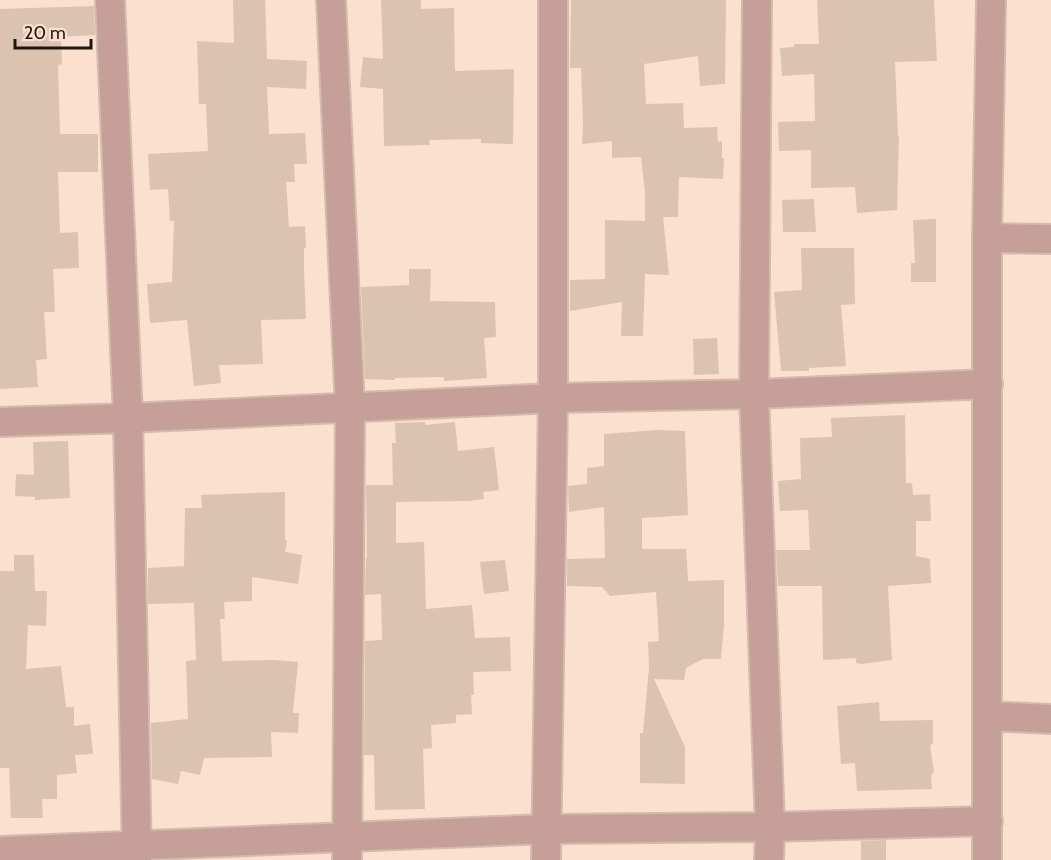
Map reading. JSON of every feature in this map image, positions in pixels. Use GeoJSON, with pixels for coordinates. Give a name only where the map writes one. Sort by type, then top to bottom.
{"type":"FeatureCollection","features":[{"type":"Feature","properties":{"kind":"street"},"geometry":{"type":"LineString","coordinates":[[110,0],[128,418],[137,853]]}},
{"type":"Feature","properties":{"kind":"street"},"geometry":{"type":"LineString","coordinates":[[331,0],[350,408],[347,849]]}},
{"type":"Feature","properties":{"kind":"street"},"geometry":{"type":"LineString","coordinates":[[546,860],[553,398],[553,0]]}},
{"type":"Feature","properties":{"kind":"street"},"geometry":{"type":"LineString","coordinates":[[757,0],[754,394],[770,827],[769,860]]}},
{"type":"Feature","properties":{"kind":"street"},"geometry":{"type":"LineString","coordinates":[[987,860],[987,238],[991,0]]}},
{"type":"Feature","properties":{"kind":"street"},"geometry":{"type":"LineString","coordinates":[[987,238],[1051,239]]}},
{"type":"Feature","properties":{"kind":"street"},"geometry":{"type":"LineString","coordinates":[[0,422],[553,398],[754,394],[988,384]]}},
{"type":"Feature","properties":{"kind":"street"},"geometry":{"type":"LineString","coordinates":[[988,716],[1051,719]]}},
{"type":"Feature","properties":{"kind":"street"},"geometry":{"type":"LineString","coordinates":[[0,851],[137,853],[347,849],[546,829],[770,827],[988,820]]}},
{"type":"Feature","properties":{"kind":"building"},"geometry":{"type":"Polygon","coordinates":[[[233,0],[265,0],[267,59],[307,61],[306,89],[267,87],[269,134],[305,133],[307,164],[294,164],[295,182],[286,182],[289,227],[305,226],[306,319],[261,320],[263,364],[219,365],[221,383],[194,386],[187,320],[150,323],[147,284],[172,282],[174,221],[170,221],[168,189],[150,190],[148,154],[208,151],[206,104],[199,104],[197,41],[234,43],[233,0]]]}},
{"type":"Feature","properties":{"kind":"building"},"geometry":{"type":"Polygon","coordinates":[[[381,0],[421,0],[421,9],[454,8],[455,71],[514,69],[513,144],[481,143],[481,139],[429,140],[430,145],[384,146],[383,89],[360,87],[363,57],[383,59],[381,0]]]}},
{"type":"Feature","properties":{"kind":"building"},"geometry":{"type":"Polygon","coordinates":[[[571,0],[726,0],[725,84],[700,86],[698,56],[644,64],[646,104],[683,103],[684,128],[717,127],[718,142],[722,141],[722,158],[724,158],[723,179],[679,177],[678,217],[663,217],[669,275],[645,274],[643,336],[621,336],[622,302],[570,311],[570,280],[605,279],[605,220],[645,221],[645,192],[641,157],[612,158],[612,141],[582,144],[581,68],[570,68],[571,0]]]}},
{"type":"Feature","properties":{"kind":"building"},"geometry":{"type":"Polygon","coordinates":[[[817,0],[934,0],[937,61],[895,62],[899,136],[897,210],[857,213],[855,187],[811,188],[811,150],[779,151],[778,122],[815,121],[814,74],[782,76],[780,48],[794,47],[794,44],[819,44],[817,0]]]}},
{"type":"Feature","properties":{"kind":"building"},"geometry":{"type":"Polygon","coordinates":[[[94,6],[95,35],[61,37],[62,64],[58,65],[60,134],[98,134],[98,172],[58,172],[60,233],[78,232],[79,268],[53,269],[55,312],[44,312],[47,359],[36,360],[38,387],[0,389],[0,9],[94,6]]]}},
{"type":"Feature","properties":{"kind":"building"},"geometry":{"type":"Polygon","coordinates":[[[814,199],[816,232],[783,232],[782,200],[814,199]]]}},
{"type":"Feature","properties":{"kind":"building"},"geometry":{"type":"Polygon","coordinates":[[[936,219],[936,282],[911,282],[911,263],[915,263],[913,220],[936,219]]]}},
{"type":"Feature","properties":{"kind":"building"},"geometry":{"type":"Polygon","coordinates":[[[801,248],[854,248],[855,304],[841,305],[846,366],[809,368],[809,371],[781,371],[774,292],[802,290],[801,248]]]}},
{"type":"Feature","properties":{"kind":"building"},"geometry":{"type":"Polygon","coordinates":[[[409,269],[431,269],[430,301],[495,302],[496,337],[484,338],[487,378],[444,381],[444,377],[365,379],[361,287],[409,285],[409,269]]]}},
{"type":"Feature","properties":{"kind":"building"},"geometry":{"type":"Polygon","coordinates":[[[717,338],[719,374],[694,375],[693,339],[717,338]]]}},
{"type":"Feature","properties":{"kind":"building"},"geometry":{"type":"Polygon","coordinates":[[[905,415],[906,483],[912,483],[913,495],[930,494],[931,521],[916,521],[916,556],[930,559],[931,583],[888,586],[892,660],[861,664],[856,663],[856,658],[823,660],[822,586],[778,586],[776,550],[810,550],[808,510],[780,511],[778,481],[801,479],[800,438],[832,437],[831,418],[905,415]]]}},
{"type":"Feature","properties":{"kind":"building"},"geometry":{"type":"Polygon","coordinates":[[[425,422],[425,425],[455,422],[458,451],[494,447],[499,490],[483,492],[484,499],[468,501],[396,502],[396,543],[424,542],[426,609],[472,605],[475,638],[510,637],[511,671],[473,672],[472,714],[456,715],[456,723],[431,725],[432,748],[423,749],[425,809],[375,810],[374,755],[364,755],[365,641],[382,640],[381,594],[365,595],[366,485],[393,485],[392,443],[396,443],[395,423],[425,422]]]}},
{"type":"Feature","properties":{"kind":"building"},"geometry":{"type":"Polygon","coordinates":[[[658,430],[685,431],[688,515],[642,518],[642,549],[686,549],[688,581],[724,580],[721,659],[703,659],[686,668],[684,680],[654,679],[685,747],[685,784],[640,783],[640,733],[643,733],[649,668],[648,642],[659,641],[656,592],[610,596],[602,587],[567,586],[567,559],[605,558],[604,507],[569,512],[568,486],[587,484],[587,468],[604,466],[604,434],[658,430]]]}},
{"type":"Feature","properties":{"kind":"building"},"geometry":{"type":"Polygon","coordinates":[[[68,441],[70,498],[35,500],[35,497],[15,496],[16,474],[34,475],[33,442],[68,441]]]}},
{"type":"Feature","properties":{"kind":"building"},"geometry":{"type":"Polygon","coordinates":[[[285,492],[285,540],[287,541],[285,552],[302,555],[298,584],[252,577],[252,601],[224,602],[225,619],[220,619],[222,661],[298,662],[293,713],[299,713],[298,733],[271,732],[272,757],[204,758],[200,775],[181,771],[178,784],[152,779],[151,723],[188,719],[186,661],[196,660],[194,603],[148,604],[148,568],[184,566],[185,508],[202,508],[201,495],[285,492]]]}},
{"type":"Feature","properties":{"kind":"building"},"geometry":{"type":"Polygon","coordinates":[[[14,555],[34,555],[35,591],[47,591],[46,626],[28,625],[26,669],[61,666],[66,707],[74,707],[74,726],[90,724],[93,754],[75,755],[77,773],[57,775],[57,799],[42,799],[43,818],[11,818],[9,768],[0,768],[0,571],[14,571],[14,555]]]}},
{"type":"Feature","properties":{"kind":"building"},"geometry":{"type":"Polygon","coordinates":[[[505,560],[509,591],[484,594],[480,562],[505,560]]]}},
{"type":"Feature","properties":{"kind":"building"},"geometry":{"type":"Polygon","coordinates":[[[879,702],[880,721],[933,720],[933,744],[930,745],[934,772],[931,775],[932,789],[857,791],[855,763],[841,764],[837,706],[879,702]]]}},
{"type":"Feature","properties":{"kind":"building"},"geometry":{"type":"Polygon","coordinates":[[[886,840],[886,860],[861,860],[861,841],[886,840]]]}}]}
